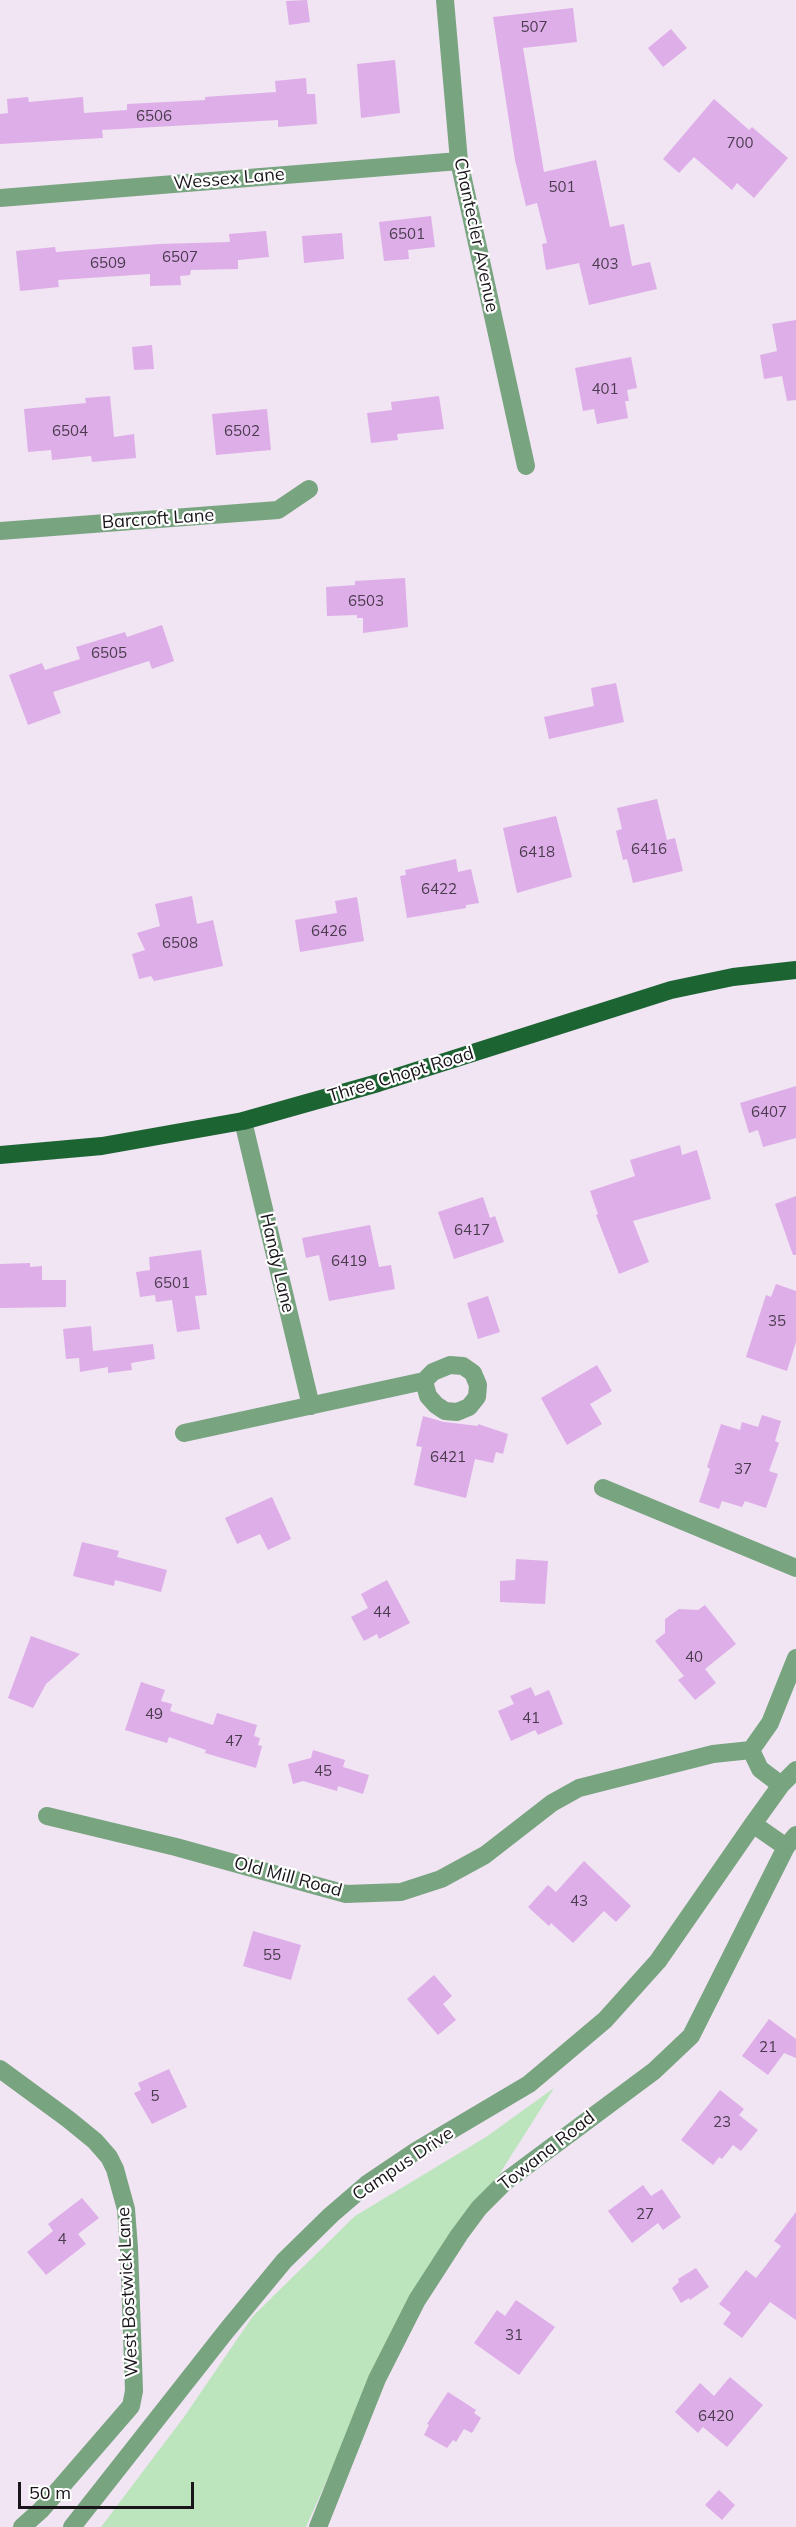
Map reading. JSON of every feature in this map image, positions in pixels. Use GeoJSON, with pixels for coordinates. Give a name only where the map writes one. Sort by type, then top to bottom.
{"type":"FeatureCollection","features":[{"type":"Feature","properties":{"kind":"main road","name":"Three Chopt Road"},"geometry":{"type":"LineString","coordinates":[[0,1155],[102,1146],[243,1121],[378,1083],[671,990],[733,977],[796,970]]}},
{"type":"Feature","properties":{"kind":"street","name":"Chantecler Avenue"},"geometry":{"type":"LineString","coordinates":[[445,0],[459,161],[526,466]]}},
{"type":"Feature","properties":{"kind":"street","name":"Wessex Lane"},"geometry":{"type":"LineString","coordinates":[[0,198],[459,161]]}},
{"type":"Feature","properties":{"kind":"street","name":"Barcroft Lane"},"geometry":{"type":"LineString","coordinates":[[0,531],[278,510],[309,489]]}},
{"type":"Feature","properties":{"kind":"street","name":"Handy Lane"},"geometry":{"type":"LineString","coordinates":[[243,1121],[311,1406]]}},
{"type":"Feature","properties":{"kind":"street"},"geometry":{"type":"LineString","coordinates":[[184,1433],[424,1382]]}},
{"type":"Feature","properties":{"kind":"street"},"geometry":{"type":"LineString","coordinates":[[603,1488],[796,1568]]}},
{"type":"Feature","properties":{"kind":"street"},"geometry":{"type":"LineString","coordinates":[[781,1785],[760,1769],[751,1750],[770,1723],[796,1658]]}},
{"type":"Feature","properties":{"kind":"street","name":"Old Mill Road"},"geometry":{"type":"LineString","coordinates":[[47,1816],[176,1847],[346,1894],[401,1892],[441,1879],[485,1855],[552,1803],[579,1788],[712,1754],[751,1750]]}},
{"type":"Feature","properties":{"kind":"street"},"geometry":{"type":"LineString","coordinates":[[791,1841],[753,1824],[781,1785],[796,1770]]}},
{"type":"Feature","properties":{"kind":"street","name":"Campus Drive"},"geometry":{"type":"LineString","coordinates":[[72,2527],[284,2261],[331,2214],[367,2184],[417,2151],[529,2084],[605,2020],[658,1961],[753,1824]]}},
{"type":"Feature","properties":{"kind":"street","name":"Towana Road"},"geometry":{"type":"LineString","coordinates":[[318,2527],[377,2379],[417,2300],[459,2235],[479,2208],[506,2181],[654,2072],[691,2036],[791,1841]]}},
{"type":"Feature","properties":{"kind":"street","name":"West Bostwick Lane"},"geometry":{"type":"LineString","coordinates":[[0,2068],[95,2142],[115,2169],[126,2209],[134,2391],[131,2406],[137,2444]]}},
{"type":"Feature","properties":{"kind":"street"},"geometry":{"type":"LineString","coordinates":[[22,2527],[41,2510],[131,2406]]}},
{"type":"Feature","properties":{"kind":"green space"},"geometry":{"type":"Polygon","coordinates":[[[554,2088],[376,2369],[306,2527],[101,2527],[184,2417],[253,2316],[355,2216],[486,2137],[554,2088]]]}},
{"type":"Feature","properties":{"kind":"building"},"geometry":{"type":"Polygon","coordinates":[[[307,0],[310,22],[289,25],[286,1],[307,0]]]}},
{"type":"Feature","properties":{"kind":"building"},"geometry":{"type":"Polygon","coordinates":[[[573,8],[577,42],[523,48],[544,172],[596,160],[610,227],[624,224],[632,266],[650,262],[657,289],[589,305],[579,263],[546,270],[542,244],[547,243],[537,203],[526,206],[515,160],[493,17],[573,8]]]}},
{"type":"Feature","properties":{"kind":"building"},"geometry":{"type":"Polygon","coordinates":[[[671,29],[687,48],[663,67],[648,48],[671,29]]]}},
{"type":"Feature","properties":{"kind":"building"},"geometry":{"type":"Polygon","coordinates":[[[395,60],[400,113],[361,118],[357,64],[395,60]]]}},
{"type":"Feature","properties":{"kind":"building"},"geometry":{"type":"Polygon","coordinates":[[[306,78],[307,94],[315,94],[317,124],[278,127],[278,120],[102,130],[103,138],[0,144],[0,114],[8,113],[7,99],[28,97],[29,102],[83,97],[84,113],[127,110],[127,104],[205,100],[205,97],[276,92],[275,81],[306,78]]]}},
{"type":"Feature","properties":{"kind":"building"},"geometry":{"type":"Polygon","coordinates":[[[714,99],[749,130],[752,127],[788,158],[754,198],[737,183],[732,190],[694,157],[679,173],[663,159],[714,99]]]}},
{"type":"Feature","properties":{"kind":"building"},"geometry":{"type":"Polygon","coordinates":[[[431,216],[435,247],[408,250],[409,259],[384,261],[379,222],[431,216]]]}},
{"type":"Feature","properties":{"kind":"building"},"geometry":{"type":"Polygon","coordinates":[[[266,231],[269,257],[238,260],[238,269],[191,270],[190,275],[180,276],[181,285],[150,286],[150,274],[58,280],[59,287],[20,291],[16,251],[55,247],[56,252],[159,244],[230,242],[229,234],[266,231]]]}},
{"type":"Feature","properties":{"kind":"building"},"geometry":{"type":"Polygon","coordinates":[[[342,233],[344,259],[304,263],[302,236],[342,233]]]}},
{"type":"Feature","properties":{"kind":"building"},"geometry":{"type":"Polygon","coordinates":[[[796,320],[796,400],[787,401],[782,376],[764,379],[760,355],[777,351],[772,324],[796,320]]]}},
{"type":"Feature","properties":{"kind":"building"},"geometry":{"type":"Polygon","coordinates":[[[152,345],[154,369],[134,370],[132,347],[152,345]]]}},
{"type":"Feature","properties":{"kind":"building"},"geometry":{"type":"Polygon","coordinates":[[[631,357],[637,388],[627,390],[629,401],[625,401],[628,418],[597,424],[594,409],[583,411],[575,368],[631,357]]]}},
{"type":"Feature","properties":{"kind":"building"},"geometry":{"type":"Polygon","coordinates":[[[110,396],[114,437],[134,434],[136,458],[92,462],[91,456],[52,460],[51,450],[28,452],[24,409],[86,403],[85,398],[110,396]]]}},
{"type":"Feature","properties":{"kind":"building"},"geometry":{"type":"Polygon","coordinates":[[[439,396],[444,429],[397,434],[398,440],[371,443],[367,413],[392,410],[391,402],[439,396]]]}},
{"type":"Feature","properties":{"kind":"building"},"geometry":{"type":"Polygon","coordinates":[[[267,409],[271,450],[216,455],[212,414],[267,409]]]}},
{"type":"Feature","properties":{"kind":"building"},"geometry":{"type":"Polygon","coordinates":[[[405,578],[408,627],[363,633],[363,618],[357,618],[357,615],[327,616],[326,587],[355,585],[355,581],[405,578]]]}},
{"type":"Feature","properties":{"kind":"building"},"geometry":{"type":"Polygon","coordinates":[[[162,625],[174,661],[152,669],[149,661],[53,692],[61,713],[28,725],[9,675],[42,663],[45,670],[80,659],[76,647],[125,632],[127,637],[162,625]]]}},
{"type":"Feature","properties":{"kind":"building"},"geometry":{"type":"Polygon","coordinates":[[[616,683],[624,722],[549,739],[544,717],[594,706],[591,688],[616,683]]]}},
{"type":"Feature","properties":{"kind":"building"},"geometry":{"type":"Polygon","coordinates":[[[657,799],[667,840],[675,838],[683,871],[633,883],[627,859],[623,860],[616,831],[622,829],[617,808],[657,799]]]}},
{"type":"Feature","properties":{"kind":"building"},"geometry":{"type":"Polygon","coordinates":[[[556,816],[572,877],[517,893],[503,828],[556,816]]]}},
{"type":"Feature","properties":{"kind":"building"},"geometry":{"type":"Polygon","coordinates":[[[456,859],[458,872],[471,869],[479,903],[466,905],[466,908],[407,918],[400,876],[406,875],[405,870],[456,859]]]}},
{"type":"Feature","properties":{"kind":"building"},"geometry":{"type":"Polygon","coordinates":[[[192,896],[197,924],[213,920],[223,966],[154,981],[151,976],[139,979],[132,954],[145,950],[137,933],[160,926],[155,904],[192,896]]]}},
{"type":"Feature","properties":{"kind":"building"},"geometry":{"type":"Polygon","coordinates":[[[357,897],[364,941],[300,952],[295,920],[337,913],[335,901],[357,897]]]}},
{"type":"Feature","properties":{"kind":"building"},"geometry":{"type":"Polygon","coordinates":[[[796,1086],[796,1138],[763,1147],[758,1130],[749,1133],[740,1103],[796,1086]]]}},
{"type":"Feature","properties":{"kind":"building"},"geometry":{"type":"Polygon","coordinates":[[[680,1145],[682,1155],[697,1150],[711,1199],[633,1221],[649,1262],[619,1274],[596,1215],[598,1214],[590,1191],[635,1176],[630,1160],[680,1145]]]}},
{"type":"Feature","properties":{"kind":"building"},"geometry":{"type":"Polygon","coordinates":[[[796,1196],[796,1255],[793,1255],[775,1204],[796,1196]]]}},
{"type":"Feature","properties":{"kind":"building"},"geometry":{"type":"Polygon","coordinates":[[[483,1197],[490,1218],[495,1216],[504,1242],[454,1259],[438,1212],[483,1197]]]}},
{"type":"Feature","properties":{"kind":"building"},"geometry":{"type":"Polygon","coordinates":[[[370,1225],[379,1267],[391,1265],[395,1289],[329,1301],[319,1255],[306,1258],[302,1238],[370,1225]]]}},
{"type":"Feature","properties":{"kind":"building"},"geometry":{"type":"Polygon","coordinates":[[[201,1250],[207,1295],[195,1296],[200,1329],[177,1332],[172,1300],[156,1302],[155,1295],[140,1297],[136,1272],[150,1270],[149,1257],[201,1250]]]}},
{"type":"Feature","properties":{"kind":"building"},"geometry":{"type":"Polygon","coordinates":[[[30,1263],[30,1267],[42,1266],[42,1280],[66,1280],[66,1307],[0,1308],[0,1264],[30,1263]]]}},
{"type":"Feature","properties":{"kind":"building"},"geometry":{"type":"Polygon","coordinates":[[[776,1284],[796,1291],[796,1342],[787,1371],[746,1357],[766,1295],[771,1297],[776,1284]]]}},
{"type":"Feature","properties":{"kind":"building"},"geometry":{"type":"Polygon","coordinates":[[[488,1296],[500,1332],[478,1339],[467,1303],[488,1296]]]}},
{"type":"Feature","properties":{"kind":"building"},"geometry":{"type":"Polygon","coordinates":[[[91,1326],[93,1351],[153,1344],[155,1359],[131,1363],[132,1370],[108,1373],[108,1367],[80,1372],[79,1358],[66,1359],[63,1329],[91,1326]]]}},
{"type":"Feature","properties":{"kind":"building"},"geometry":{"type":"Polygon","coordinates":[[[597,1365],[612,1391],[590,1404],[602,1424],[567,1445],[541,1398],[597,1365]]]}},
{"type":"Feature","properties":{"kind":"building"},"geometry":{"type":"Polygon","coordinates":[[[762,1415],[781,1421],[775,1441],[779,1443],[769,1471],[778,1474],[766,1508],[745,1501],[742,1507],[722,1501],[719,1509],[699,1502],[710,1469],[707,1467],[721,1424],[740,1430],[742,1422],[758,1427],[762,1415]]]}},
{"type":"Feature","properties":{"kind":"building"},"geometry":{"type":"Polygon","coordinates":[[[423,1416],[444,1422],[478,1426],[478,1424],[508,1434],[503,1454],[496,1452],[493,1463],[475,1459],[466,1498],[414,1485],[422,1447],[416,1446],[423,1416]]]}},
{"type":"Feature","properties":{"kind":"building"},"geometry":{"type":"Polygon","coordinates":[[[272,1497],[291,1539],[268,1550],[260,1534],[237,1544],[225,1518],[272,1497]]]}},
{"type":"Feature","properties":{"kind":"building"},"geometry":{"type":"Polygon","coordinates":[[[82,1542],[119,1551],[117,1557],[167,1570],[161,1592],[115,1580],[114,1586],[73,1576],[82,1542]]]}},
{"type":"Feature","properties":{"kind":"building"},"geometry":{"type":"Polygon","coordinates":[[[516,1559],[548,1561],[545,1604],[500,1602],[500,1581],[515,1580],[516,1559]]]}},
{"type":"Feature","properties":{"kind":"building"},"geometry":{"type":"Polygon","coordinates":[[[387,1580],[410,1623],[379,1639],[377,1634],[364,1641],[351,1617],[368,1608],[361,1594],[387,1580]]]}},
{"type":"Feature","properties":{"kind":"building"},"geometry":{"type":"Polygon","coordinates":[[[705,1605],[736,1644],[705,1669],[716,1683],[695,1700],[678,1680],[684,1676],[655,1641],[665,1633],[665,1619],[679,1609],[698,1610],[705,1605]]]}},
{"type":"Feature","properties":{"kind":"building"},"geometry":{"type":"Polygon","coordinates":[[[31,1636],[80,1654],[46,1684],[33,1708],[8,1698],[31,1636]]]}},
{"type":"Feature","properties":{"kind":"building"},"geometry":{"type":"Polygon","coordinates":[[[141,1682],[165,1690],[161,1701],[172,1704],[170,1711],[213,1725],[217,1713],[257,1725],[254,1736],[260,1738],[258,1745],[262,1746],[256,1768],[205,1753],[206,1750],[169,1737],[167,1743],[125,1730],[141,1682]]]}},
{"type":"Feature","properties":{"kind":"building"},"geometry":{"type":"Polygon","coordinates":[[[531,1687],[535,1696],[549,1690],[563,1724],[538,1735],[535,1730],[511,1741],[498,1711],[514,1704],[510,1696],[531,1687]]]}},
{"type":"Feature","properties":{"kind":"building"},"geometry":{"type":"Polygon","coordinates":[[[313,1750],[345,1760],[343,1767],[369,1775],[363,1794],[338,1786],[337,1791],[303,1781],[293,1784],[288,1764],[311,1758],[313,1750]]]}},
{"type":"Feature","properties":{"kind":"building"},"geometry":{"type":"Polygon","coordinates":[[[584,1861],[631,1906],[616,1922],[604,1911],[573,1943],[551,1923],[549,1926],[528,1907],[548,1885],[556,1892],[584,1861]]]}},
{"type":"Feature","properties":{"kind":"building"},"geometry":{"type":"Polygon","coordinates":[[[253,1931],[301,1945],[291,1980],[243,1966],[253,1931]]]}},
{"type":"Feature","properties":{"kind":"building"},"geometry":{"type":"Polygon","coordinates":[[[434,1975],[452,1996],[443,2004],[456,2020],[438,2035],[407,1999],[434,1975]]]}},
{"type":"Feature","properties":{"kind":"building"},"geometry":{"type":"Polygon","coordinates":[[[769,2019],[796,2039],[796,2058],[784,2053],[768,2075],[742,2056],[769,2019]]]}},
{"type":"Feature","properties":{"kind":"building"},"geometry":{"type":"Polygon","coordinates":[[[169,2069],[187,2107],[152,2124],[134,2093],[141,2090],[138,2083],[169,2069]]]}},
{"type":"Feature","properties":{"kind":"building"},"geometry":{"type":"Polygon","coordinates":[[[720,2090],[744,2109],[739,2115],[758,2130],[741,2151],[733,2145],[722,2159],[719,2157],[713,2165],[681,2140],[720,2090]]]}},
{"type":"Feature","properties":{"kind":"building"},"geometry":{"type":"Polygon","coordinates":[[[643,2185],[651,2196],[662,2189],[681,2217],[663,2230],[658,2223],[632,2243],[608,2211],[643,2185]]]}},
{"type":"Feature","properties":{"kind":"building"},"geometry":{"type":"Polygon","coordinates":[[[82,2198],[99,2218],[78,2234],[86,2244],[46,2275],[27,2252],[53,2231],[48,2224],[82,2198]]]}},
{"type":"Feature","properties":{"kind":"building"},"geometry":{"type":"Polygon","coordinates":[[[796,2212],[796,2320],[770,2302],[742,2338],[723,2324],[731,2313],[719,2304],[746,2270],[756,2278],[781,2246],[774,2241],[796,2212]]]}},
{"type":"Feature","properties":{"kind":"building"},"geometry":{"type":"Polygon","coordinates":[[[696,2268],[709,2287],[690,2300],[689,2298],[681,2303],[672,2288],[679,2282],[678,2279],[696,2268]]]}},
{"type":"Feature","properties":{"kind":"building"},"geometry":{"type":"Polygon","coordinates":[[[516,2300],[555,2327],[519,2375],[474,2343],[497,2310],[505,2316],[516,2300]]]}},
{"type":"Feature","properties":{"kind":"building"},"geometry":{"type":"Polygon","coordinates":[[[730,2377],[763,2405],[727,2447],[703,2427],[698,2433],[675,2412],[700,2383],[714,2396],[730,2377]]]}},
{"type":"Feature","properties":{"kind":"building"},"geometry":{"type":"Polygon","coordinates":[[[448,2392],[476,2410],[474,2413],[481,2418],[472,2433],[464,2429],[456,2442],[453,2440],[447,2448],[424,2435],[429,2425],[427,2424],[448,2392]]]}},
{"type":"Feature","properties":{"kind":"building"},"geometry":{"type":"Polygon","coordinates":[[[719,2490],[735,2505],[722,2520],[705,2505],[719,2490]]]}}]}
